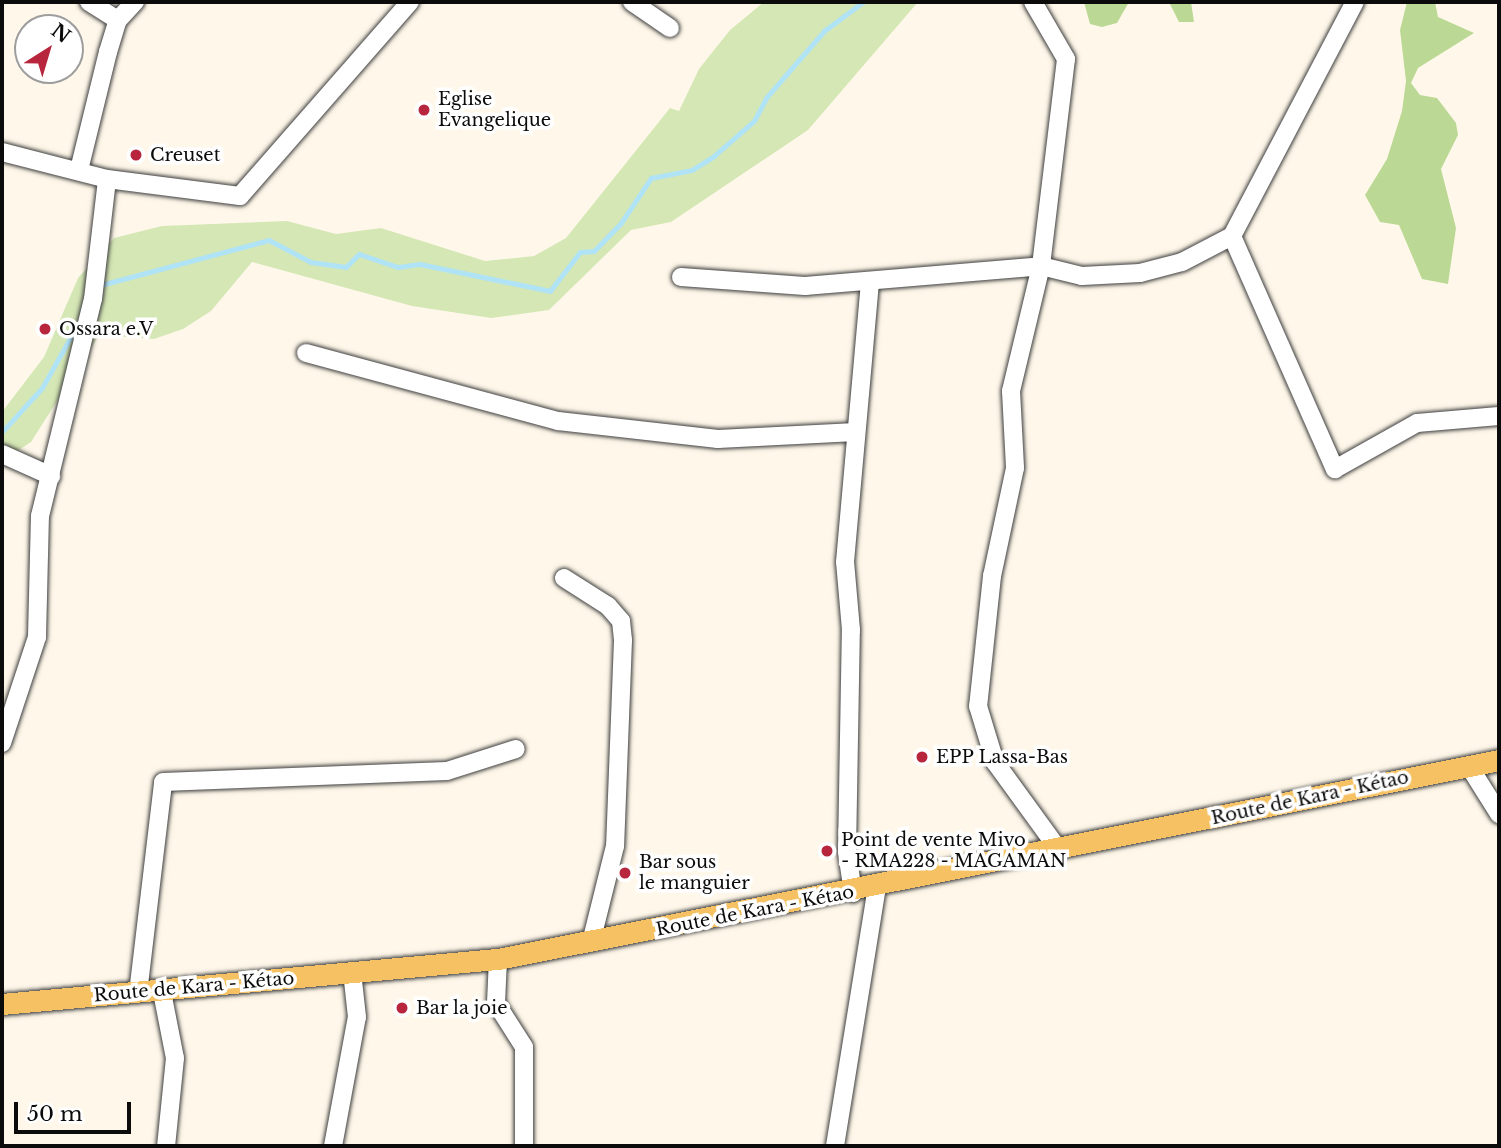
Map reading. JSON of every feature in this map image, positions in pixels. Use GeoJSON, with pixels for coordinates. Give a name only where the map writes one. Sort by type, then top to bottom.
{"type":"FeatureCollection","features":[{"type":"Feature","properties":{"kind":"main road","name":"Route de Kara - Kétao"},"geometry":{"type":"LineString","coordinates":[[2,1004],[162,992],[498,959],[853,893],[1499,760]]}},
{"type":"Feature","properties":{"kind":"street"},"geometry":{"type":"LineString","coordinates":[[89,2],[118,20]]}},
{"type":"Feature","properties":{"kind":"street"},"geometry":{"type":"LineString","coordinates":[[79,170],[118,20],[135,2]]}},
{"type":"Feature","properties":{"kind":"street"},"geometry":{"type":"LineString","coordinates":[[2,152],[107,178],[240,197],[410,2]]}},
{"type":"Feature","properties":{"kind":"street"},"geometry":{"type":"LineString","coordinates":[[632,2],[670,28]]}},
{"type":"Feature","properties":{"kind":"street"},"geometry":{"type":"LineString","coordinates":[[1033,2],[1066,58],[1041,267],[1010,391],[1015,468],[992,576],[978,706],[995,762],[1059,850]]}},
{"type":"Feature","properties":{"kind":"street"},"geometry":{"type":"LineString","coordinates":[[681,277],[805,286],[870,284],[1041,267],[1082,276],[1139,273],[1182,262],[1232,236],[1355,2]]}},
{"type":"Feature","properties":{"kind":"street"},"geometry":{"type":"LineString","coordinates":[[2,743],[35,644],[40,516],[94,290],[107,178]]}},
{"type":"Feature","properties":{"kind":"street"},"geometry":{"type":"LineString","coordinates":[[1232,236],[1335,469],[1416,423],[1499,416]]}},
{"type":"Feature","properties":{"kind":"street"},"geometry":{"type":"LineString","coordinates":[[853,893],[847,852],[851,630],[845,562],[870,284]]}},
{"type":"Feature","properties":{"kind":"street"},"geometry":{"type":"LineString","coordinates":[[306,353],[558,421],[718,439],[856,432]]}},
{"type":"Feature","properties":{"kind":"street"},"geometry":{"type":"LineString","coordinates":[[2,454],[51,476]]}},
{"type":"Feature","properties":{"kind":"street"},"geometry":{"type":"LineString","coordinates":[[564,578],[608,606],[621,621],[623,640],[615,846],[591,942]]}},
{"type":"Feature","properties":{"kind":"street"},"geometry":{"type":"LineString","coordinates":[[138,993],[163,782],[447,771],[516,749]]}},
{"type":"Feature","properties":{"kind":"street"},"geometry":{"type":"LineString","coordinates":[[1469,766],[1499,814]]}},
{"type":"Feature","properties":{"kind":"street"},"geometry":{"type":"LineString","coordinates":[[835,1146],[877,887]]}},
{"type":"Feature","properties":{"kind":"street"},"geometry":{"type":"LineString","coordinates":[[498,959],[496,1003],[524,1047],[524,1146]]}},
{"type":"Feature","properties":{"kind":"street"},"geometry":{"type":"LineString","coordinates":[[333,1146],[356,1017],[352,972]]}},
{"type":"Feature","properties":{"kind":"street"},"geometry":{"type":"LineString","coordinates":[[162,992],[175,1059],[166,1146]]}},
{"type":"Feature","properties":{"kind":"green space"},"geometry":{"type":"Polygon","coordinates":[[[764,2],[918,2],[808,130],[671,222],[631,230],[549,310],[491,318],[412,306],[252,262],[211,311],[183,329],[154,339],[99,335],[31,442],[2,461],[2,412],[44,357],[78,278],[114,238],[162,226],[287,221],[336,234],[381,228],[485,261],[534,256],[566,238],[670,108],[679,111],[699,69],[730,30],[764,2]]]}},
{"type":"Feature","properties":{"kind":"green space"},"geometry":{"type":"Polygon","coordinates":[[[1084,2],[1129,2],[1117,23],[1102,27],[1090,24],[1084,2]]]}},
{"type":"Feature","properties":{"kind":"green space"},"geometry":{"type":"Polygon","coordinates":[[[1169,2],[1191,2],[1194,22],[1179,22],[1169,2]]]}},
{"type":"Feature","properties":{"kind":"green space"},"geometry":{"type":"Polygon","coordinates":[[[1407,2],[1435,2],[1438,17],[1474,33],[1418,68],[1411,83],[1420,95],[1437,98],[1456,123],[1458,135],[1441,169],[1456,228],[1448,284],[1422,279],[1399,225],[1380,222],[1365,195],[1387,159],[1402,111],[1406,81],[1400,30],[1407,2]]]}},
{"type":"Feature","properties":{"kind":"waterway"},"geometry":{"type":"LineString","coordinates":[[101,285],[269,240],[311,262],[346,267],[359,254],[398,267],[420,264],[550,291],[580,252],[594,251],[621,223],[651,178],[692,170],[714,156],[754,121],[766,98],[824,31],[863,2]]}},
{"type":"Feature","properties":{"kind":"waterway"},"geometry":{"type":"LineString","coordinates":[[82,310],[88,293]]}},
{"type":"Feature","properties":{"kind":"waterway"},"geometry":{"type":"LineString","coordinates":[[2,432],[42,388],[79,322]]}},
{"type":"Feature","properties":{"kind":"place","name":"Eglise Evangelique"},"geometry":{"type":"Point","coordinates":[424,110]}},
{"type":"Feature","properties":{"kind":"place","name":"Creuset"},"geometry":{"type":"Point","coordinates":[136,155]}},
{"type":"Feature","properties":{"kind":"place","name":"Ossara e.V"},"geometry":{"type":"Point","coordinates":[45,329]}},
{"type":"Feature","properties":{"kind":"place","name":"EPP Lassa-Bas"},"geometry":{"type":"Point","coordinates":[922,757]}},
{"type":"Feature","properties":{"kind":"place","name":"Point de vente Mivo - RMA228 - MAGAMAN"},"geometry":{"type":"Point","coordinates":[827,851]}},
{"type":"Feature","properties":{"kind":"place","name":"Bar sous le manguier"},"geometry":{"type":"Point","coordinates":[625,873]}},
{"type":"Feature","properties":{"kind":"place","name":"Bar la joie"},"geometry":{"type":"Point","coordinates":[402,1008]}}]}
